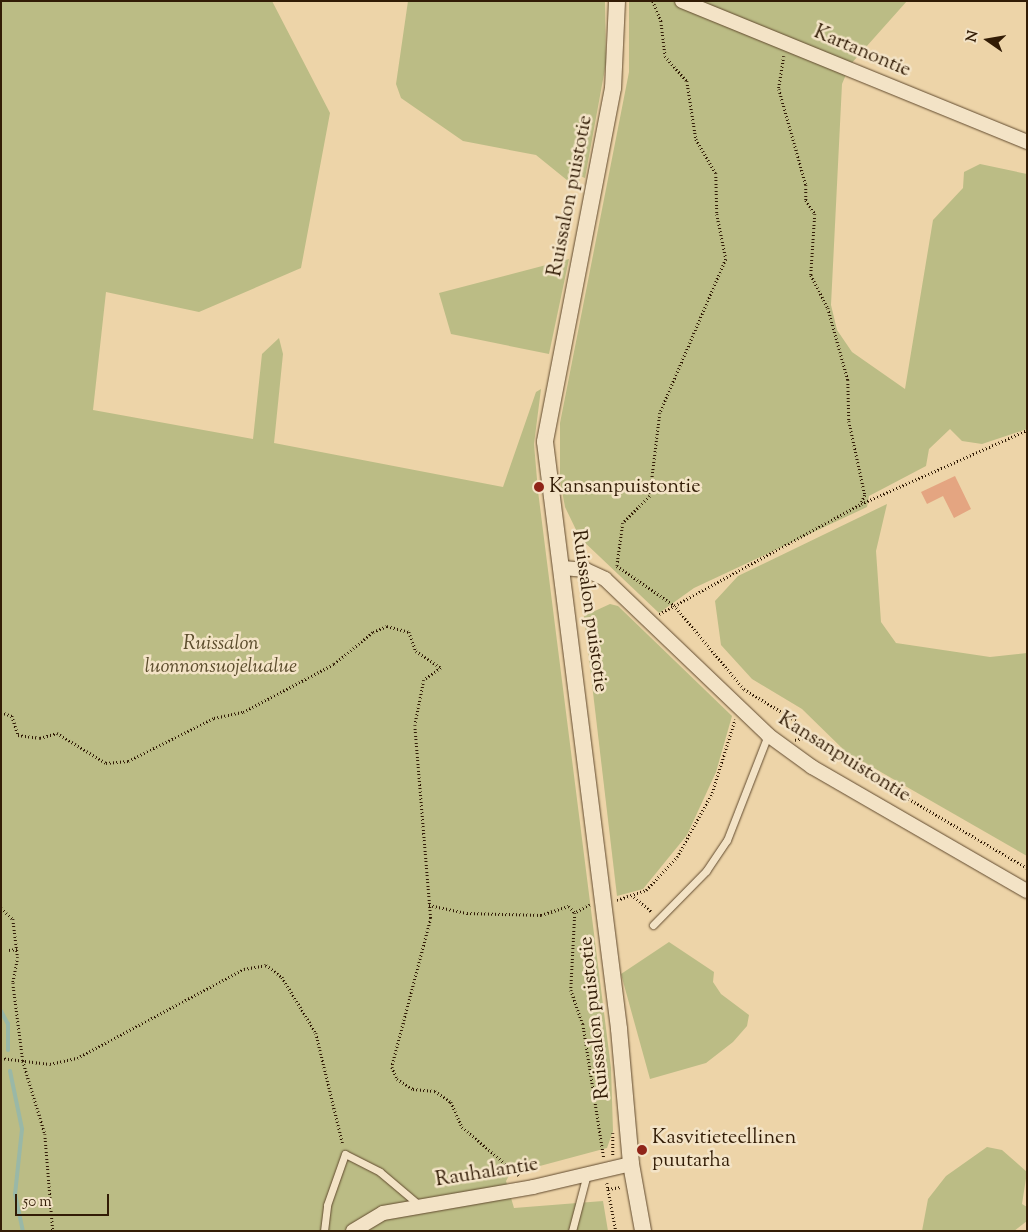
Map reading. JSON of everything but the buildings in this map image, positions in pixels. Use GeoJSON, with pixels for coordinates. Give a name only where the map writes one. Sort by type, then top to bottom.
{"type":"FeatureCollection","features":[{"type":"Feature","properties":{"kind":"street","name":"Ruissalon puistotie"},"geometry":{"type":"LineString","coordinates":[[617,1],[613,88],[545,442],[563,568],[631,1164],[643,1231]]}},
{"type":"Feature","properties":{"kind":"street","name":"Kartanontie"},"geometry":{"type":"LineString","coordinates":[[682,1],[1027,142]]}},
{"type":"Feature","properties":{"kind":"street","name":"Kansanpuistontie"},"geometry":{"type":"LineString","coordinates":[[563,568],[586,570],[605,579],[768,735],[812,767],[1027,892]]}},
{"type":"Feature","properties":{"kind":"street","name":"Rauhalantie"},"geometry":{"type":"LineString","coordinates":[[353,1231],[383,1213],[420,1204],[532,1187],[631,1164]]}},
{"type":"Feature","properties":{"kind":"lane"},"geometry":{"type":"LineString","coordinates":[[653,925],[706,871],[727,840],[768,735]]}},
{"type":"Feature","properties":{"kind":"lane"},"geometry":{"type":"LineString","coordinates":[[324,1231],[327,1205],[345,1154],[380,1172],[420,1204]]}},
{"type":"Feature","properties":{"kind":"lane"},"geometry":{"type":"LineString","coordinates":[[572,1231],[587,1174]]}},
{"type":"Feature","properties":{"kind":"path"},"geometry":{"type":"LineString","coordinates":[[653,1],[661,21],[664,56],[687,81],[696,139],[716,173],[717,214],[726,260],[660,413],[650,496],[623,523],[617,566],[674,605],[744,689],[795,720],[827,751],[1027,868]]}},
{"type":"Feature","properties":{"kind":"path"},"geometry":{"type":"LineString","coordinates":[[788,43],[778,89],[806,185],[806,200],[815,214],[811,275],[828,308],[848,380],[849,421],[865,495],[861,504]]}},
{"type":"Feature","properties":{"kind":"path"},"geometry":{"type":"LineString","coordinates":[[649,620],[861,504],[1027,430]]}},
{"type":"Feature","properties":{"kind":"path"},"geometry":{"type":"LineString","coordinates":[[1,712],[12,716],[18,735],[40,738],[57,733],[106,763],[128,761],[214,718],[243,712],[334,664],[373,632],[387,626],[409,632],[416,651],[441,668],[424,680],[415,725],[431,918],[392,1068],[397,1080],[413,1089],[435,1091],[451,1102],[462,1127],[532,1187]]}},
{"type":"Feature","properties":{"kind":"path"},"geometry":{"type":"LineString","coordinates":[[615,900],[634,897],[661,877],[698,824],[721,769],[736,714]]}},
{"type":"Feature","properties":{"kind":"path"},"geometry":{"type":"LineString","coordinates":[[634,897],[660,918]]}},
{"type":"Feature","properties":{"kind":"path"},"geometry":{"type":"LineString","coordinates":[[575,913],[592,904]]}},
{"type":"Feature","properties":{"kind":"path"},"geometry":{"type":"LineString","coordinates":[[429,905],[467,913],[541,916],[569,906],[575,913],[571,990],[583,1024],[610,1169]]}},
{"type":"Feature","properties":{"kind":"path"},"geometry":{"type":"LineString","coordinates":[[1,908],[13,919],[17,949],[13,983],[23,1061],[45,1134],[53,1231]]}},
{"type":"Feature","properties":{"kind":"path"},"geometry":{"type":"LineString","coordinates":[[9,950],[17,949]]}},
{"type":"Feature","properties":{"kind":"path"},"geometry":{"type":"LineString","coordinates":[[1,1058],[50,1064],[77,1058],[244,969],[266,965],[282,977],[316,1033],[345,1154]]}},
{"type":"Feature","properties":{"kind":"path"},"geometry":{"type":"LineString","coordinates":[[612,1124],[608,1189],[616,1231]]}},
{"type":"Feature","properties":{"kind":"path"},"geometry":{"type":"LineString","coordinates":[[608,1189],[624,1186]]}},
{"type":"Feature","properties":{"kind":"green space","name":"Ruissalon luonnonsuojelualue"},"geometry":{"type":"Polygon","coordinates":[[[1,1],[272,1],[330,113],[301,268],[199,312],[106,292],[93,410],[253,439],[262,354],[279,338],[283,354],[274,443],[503,487],[536,392],[541,389],[534,444],[538,491],[611,1068],[613,1131],[607,1148],[510,1174],[506,1181],[514,1208],[603,1201],[608,1231],[1,1231],[1,1]]]}},
{"type":"Feature","properties":{"kind":"green space"},"geometry":{"type":"Polygon","coordinates":[[[408,1],[605,1],[606,63],[585,178],[580,176],[578,189],[536,155],[463,141],[401,98],[396,84],[408,1]]]}},
{"type":"Feature","properties":{"kind":"green space"},"geometry":{"type":"Polygon","coordinates":[[[629,1],[907,1],[850,65],[842,84],[831,305],[837,330],[852,352],[905,389],[933,220],[963,188],[964,172],[980,164],[1027,174],[1027,429],[982,444],[962,441],[950,429],[929,449],[926,466],[869,496],[867,507],[694,588],[659,613],[580,538],[565,507],[560,480],[560,423],[629,72],[629,1]]]}},
{"type":"Feature","properties":{"kind":"green space"},"geometry":{"type":"Polygon","coordinates":[[[569,259],[549,354],[451,334],[439,293],[569,259]]]}},
{"type":"Feature","properties":{"kind":"green space"},"geometry":{"type":"Polygon","coordinates":[[[887,504],[876,551],[881,622],[896,643],[990,657],[1027,653],[1027,856],[846,752],[802,709],[752,679],[721,645],[715,601],[738,576],[887,504]]]}},
{"type":"Feature","properties":{"kind":"green space"},"geometry":{"type":"Polygon","coordinates":[[[610,604],[618,606],[732,716],[716,772],[687,835],[643,889],[617,896],[584,616],[610,604]]]}},
{"type":"Feature","properties":{"kind":"green space"},"geometry":{"type":"Polygon","coordinates":[[[669,942],[714,972],[713,982],[721,994],[749,1015],[747,1026],[733,1042],[706,1063],[650,1079],[621,974],[669,942]]]}},
{"type":"Feature","properties":{"kind":"green space"},"geometry":{"type":"Polygon","coordinates":[[[987,1147],[1002,1150],[1027,1172],[1022,1204],[1027,1207],[1027,1221],[1014,1231],[922,1231],[928,1199],[946,1176],[987,1147]]]}},
{"type":"Feature","properties":{"kind":"waterway"},"geometry":{"type":"LineString","coordinates":[[1,1011],[8,1024],[8,1050]]}},
{"type":"Feature","properties":{"kind":"waterway"},"geometry":{"type":"LineString","coordinates":[[10,1071],[22,1129],[15,1194],[23,1231]]}},
{"type":"Feature","properties":{"kind":"place","name":"Kansanpuistontie"},"geometry":{"type":"Point","coordinates":[539,487]}},
{"type":"Feature","properties":{"kind":"place","name":"Kasvitieteellinen puutarha"},"geometry":{"type":"Point","coordinates":[642,1150]}}]}
